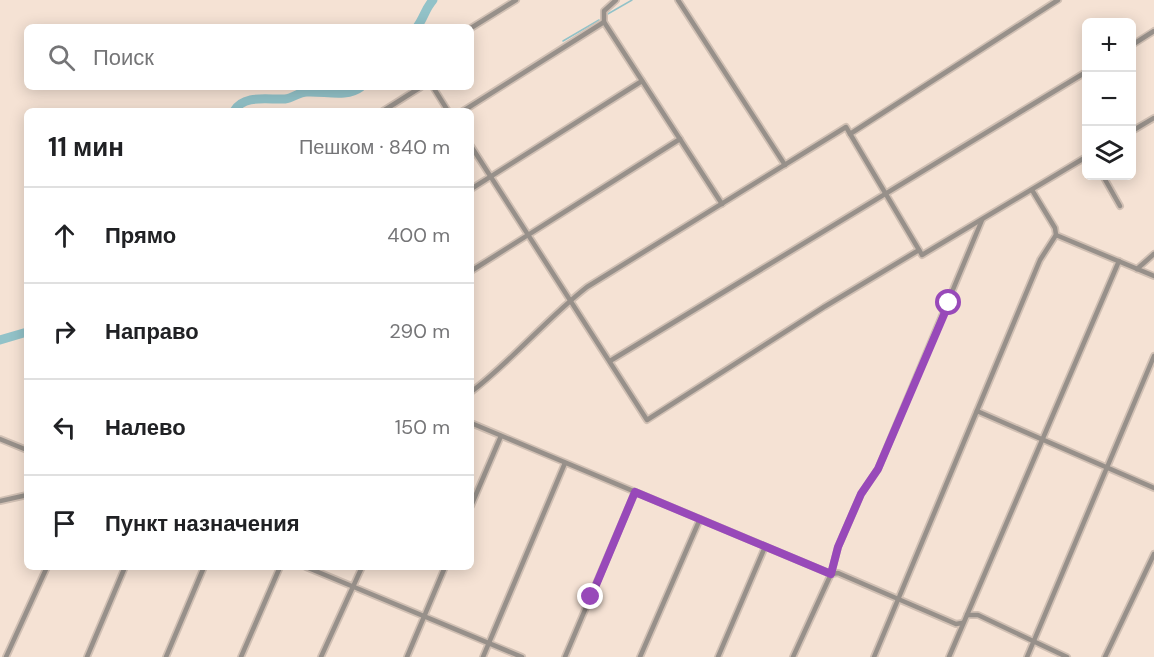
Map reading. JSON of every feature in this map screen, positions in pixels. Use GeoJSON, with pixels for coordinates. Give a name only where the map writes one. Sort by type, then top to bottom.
{"type":"FeatureCollection","features":[{"type":"Feature","properties":{"kind":"street"},"geometry":{"type":"LineString","coordinates":[[474,26],[516,0]]}},
{"type":"Feature","properties":{"kind":"street"},"geometry":{"type":"LineString","coordinates":[[616,0],[604,11],[604,22],[722,204]]}},
{"type":"Feature","properties":{"kind":"street"},"geometry":{"type":"LineString","coordinates":[[678,0],[785,165]]}},
{"type":"Feature","properties":{"kind":"street"},"geometry":{"type":"LineString","coordinates":[[850,134],[1058,0]]}},
{"type":"Feature","properties":{"kind":"street"},"geometry":{"type":"LineString","coordinates":[[468,108],[604,22]]}},
{"type":"Feature","properties":{"kind":"street"},"geometry":{"type":"LineString","coordinates":[[1136,42],[1154,31]]}},
{"type":"Feature","properties":{"kind":"street"},"geometry":{"type":"LineString","coordinates":[[610,361],[1082,74]]}},
{"type":"Feature","properties":{"kind":"street"},"geometry":{"type":"LineString","coordinates":[[474,187],[642,81]]}},
{"type":"Feature","properties":{"kind":"street"},"geometry":{"type":"LineString","coordinates":[[388,108],[416,90]]}},
{"type":"Feature","properties":{"kind":"street"},"geometry":{"type":"LineString","coordinates":[[435,90],[446,108]]}},
{"type":"Feature","properties":{"kind":"street"},"geometry":{"type":"LineString","coordinates":[[1136,128],[1153,119]]}},
{"type":"Feature","properties":{"kind":"street"},"geometry":{"type":"LineString","coordinates":[[474,390],[504,366],[570,300],[846,128],[922,255],[1082,160]]}},
{"type":"Feature","properties":{"kind":"street"},"geometry":{"type":"LineString","coordinates":[[474,269],[680,139]]}},
{"type":"Feature","properties":{"kind":"street"},"geometry":{"type":"LineString","coordinates":[[474,151],[647,420],[919,250]]}},
{"type":"Feature","properties":{"kind":"street"},"geometry":{"type":"LineString","coordinates":[[1105,180],[1120,206]]}},
{"type":"Feature","properties":{"kind":"street"},"geometry":{"type":"LineString","coordinates":[[874,657],[1040,260],[1056,235],[1032,190]]}},
{"type":"Feature","properties":{"kind":"street"},"geometry":{"type":"LineString","coordinates":[[793,657],[831,574],[838,547],[861,494],[878,469],[982,219]]}},
{"type":"Feature","properties":{"kind":"street"},"geometry":{"type":"LineString","coordinates":[[1056,235],[1154,276]]}},
{"type":"Feature","properties":{"kind":"street"},"geometry":{"type":"LineString","coordinates":[[1137,269],[1154,254]]}},
{"type":"Feature","properties":{"kind":"street"},"geometry":{"type":"LineString","coordinates":[[949,657],[1119,261]]}},
{"type":"Feature","properties":{"kind":"street"},"geometry":{"type":"LineString","coordinates":[[1027,657],[1154,356]]}},
{"type":"Feature","properties":{"kind":"street"},"geometry":{"type":"LineString","coordinates":[[977,411],[1154,488]]}},
{"type":"Feature","properties":{"kind":"street"},"geometry":{"type":"LineString","coordinates":[[474,424],[831,574],[838,573],[956,624],[962,623]]}},
{"type":"Feature","properties":{"kind":"street"},"geometry":{"type":"LineString","coordinates":[[474,499],[501,436]]}},
{"type":"Feature","properties":{"kind":"street"},"geometry":{"type":"LineString","coordinates":[[0,439],[24,449]]}},
{"type":"Feature","properties":{"kind":"street"},"geometry":{"type":"LineString","coordinates":[[483,657],[565,463]]}},
{"type":"Feature","properties":{"kind":"street"},"geometry":{"type":"LineString","coordinates":[[565,657],[635,492]]}},
{"type":"Feature","properties":{"kind":"street"},"geometry":{"type":"LineString","coordinates":[[1,502],[24,496]]}},
{"type":"Feature","properties":{"kind":"street"},"geometry":{"type":"LineString","coordinates":[[640,657],[700,519]]}},
{"type":"Feature","properties":{"kind":"street"},"geometry":{"type":"LineString","coordinates":[[718,657],[765,547]]}},
{"type":"Feature","properties":{"kind":"street"},"geometry":{"type":"LineString","coordinates":[[1105,657],[1154,554]]}},
{"type":"Feature","properties":{"kind":"street"},"geometry":{"type":"LineString","coordinates":[[6,657],[46,570]]}},
{"type":"Feature","properties":{"kind":"street"},"geometry":{"type":"LineString","coordinates":[[87,657],[124,570]]}},
{"type":"Feature","properties":{"kind":"street"},"geometry":{"type":"LineString","coordinates":[[166,657],[203,570]]}},
{"type":"Feature","properties":{"kind":"street"},"geometry":{"type":"LineString","coordinates":[[242,657],[279,570]]}},
{"type":"Feature","properties":{"kind":"street"},"geometry":{"type":"LineString","coordinates":[[313,570],[522,657]]}},
{"type":"Feature","properties":{"kind":"street"},"geometry":{"type":"LineString","coordinates":[[321,657],[361,570]]}},
{"type":"Feature","properties":{"kind":"street"},"geometry":{"type":"LineString","coordinates":[[407,657],[444,570]]}},
{"type":"Feature","properties":{"kind":"street"},"geometry":{"type":"LineString","coordinates":[[967,615],[978,615],[1067,657]]}},
{"type":"Feature","properties":{"kind":"waterway"},"geometry":{"type":"LineString","coordinates":[[419,24],[433,0]]}},
{"type":"Feature","properties":{"kind":"waterway"},"geometry":{"type":"LineString","coordinates":[[606,15],[632,0]]}},
{"type":"Feature","properties":{"kind":"waterway"},"geometry":{"type":"LineString","coordinates":[[563,41],[599,20]]}},
{"type":"Feature","properties":{"kind":"waterway"},"geometry":{"type":"LineString","coordinates":[[236,108],[250,100],[285,99],[307,92],[343,93],[355,90]]}},
{"type":"Feature","properties":{"kind":"waterway"},"geometry":{"type":"LineString","coordinates":[[0,340],[24,333]]}},
{"type":"Feature","properties":{"kind":"route"},"geometry":{"type":"LineString","coordinates":[[591,597],[635,492],[831,574],[838,547],[861,494],[878,469],[949,303]]}}]}
